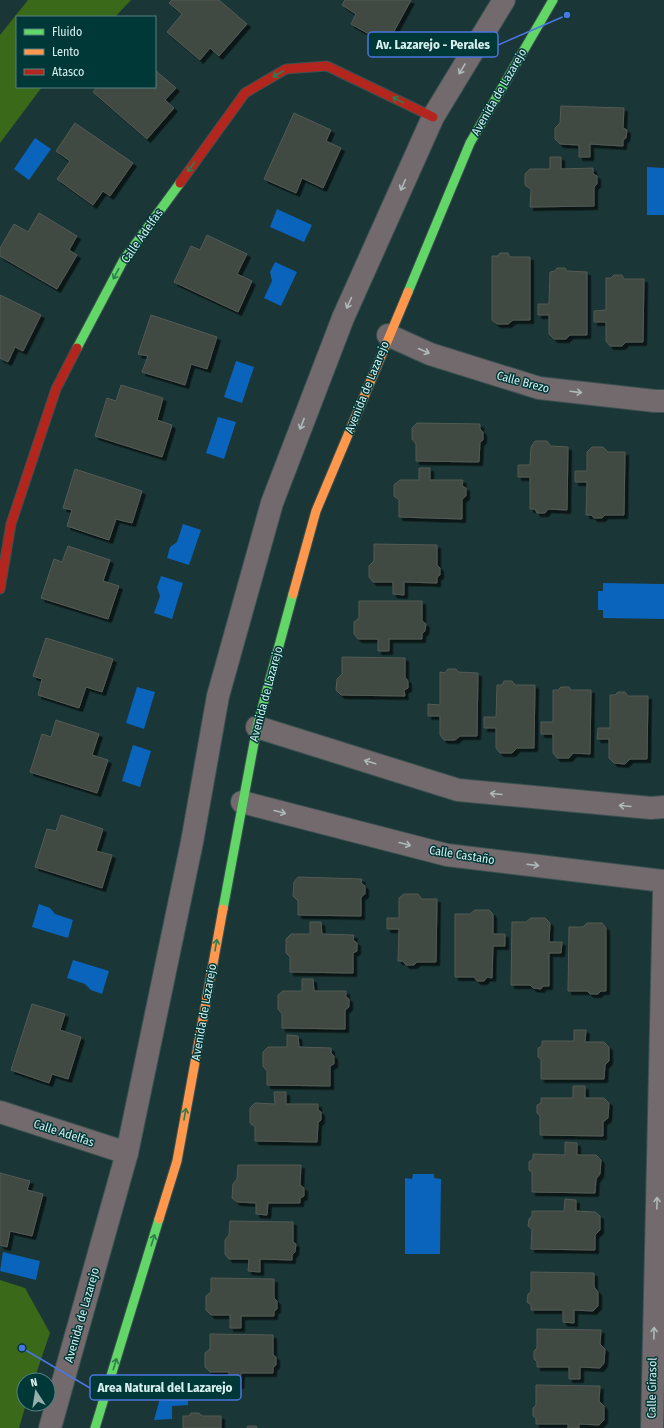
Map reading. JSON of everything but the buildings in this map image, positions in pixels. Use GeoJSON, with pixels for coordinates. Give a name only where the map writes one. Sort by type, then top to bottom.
{"type":"FeatureCollection","features":[{"type":"Feature","properties":{"kind":"street","name":"Avenida de Lazarejo"},"geometry":{"type":"LineString","coordinates":[[50,1428],[127,1153],[192,842],[218,696],[272,503],[343,318],[433,117],[504,0]]}},
{"type":"Feature","properties":{"kind":"street","name":"Avenida de Lazarejo"},"geometry":{"type":"LineString","coordinates":[[95,1428],[177,1161],[256,727],[316,512],[388,335],[470,143],[553,0]]}},
{"type":"Feature","properties":{"kind":"street","name":"Calle Adelfas"},"geometry":{"type":"LineString","coordinates":[[0,589],[11,524],[56,389],[123,262],[244,93],[286,69],[328,66],[433,117]]}},
{"type":"Feature","properties":{"kind":"street","name":"Calle Brezo"},"geometry":{"type":"LineString","coordinates":[[388,335],[430,354],[539,388],[664,401]]}},
{"type":"Feature","properties":{"kind":"street"},"geometry":{"type":"LineString","coordinates":[[256,727],[458,790],[651,808],[664,807]]}},
{"type":"Feature","properties":{"kind":"street","name":"Calle Castaño"},"geometry":{"type":"LineString","coordinates":[[242,802],[448,855],[664,881]]}},
{"type":"Feature","properties":{"kind":"street","name":"Calle Girasol"},"geometry":{"type":"LineString","coordinates":[[652,1428],[664,892]]}},
{"type":"Feature","properties":{"kind":"street","name":"Calle Adelfas"},"geometry":{"type":"LineString","coordinates":[[0,1112],[127,1153]]}},
{"type":"Feature","properties":{"kind":"green space"},"geometry":{"type":"Polygon","coordinates":[[[28,0],[131,0],[116,16],[16,16],[16,88],[41,88],[0,143],[0,35],[28,0]]]}},
{"type":"Feature","properties":{"kind":"green space"},"geometry":{"type":"Polygon","coordinates":[[[0,1280],[25,1288],[50,1333],[37,1372],[16,1372],[16,1412],[24,1412],[19,1428],[0,1428],[0,1280]]]}},
{"type":"Feature","properties":{"kind":"water"},"geometry":{"type":"Polygon","coordinates":[[[35,138],[51,149],[29,180],[14,169],[35,138]]]}},
{"type":"Feature","properties":{"kind":"water"},"geometry":{"type":"Polygon","coordinates":[[[647,167],[664,168],[664,215],[647,215],[647,167]]]}},
{"type":"Feature","properties":{"kind":"water"},"geometry":{"type":"Polygon","coordinates":[[[277,209],[312,225],[304,242],[270,227],[277,209]]]}},
{"type":"Feature","properties":{"kind":"water"},"geometry":{"type":"Polygon","coordinates":[[[275,262],[297,272],[281,306],[264,298],[272,281],[270,272],[275,262]]]}},
{"type":"Feature","properties":{"kind":"water"},"geometry":{"type":"Polygon","coordinates":[[[236,361],[254,367],[242,403],[224,397],[236,361]]]}},
{"type":"Feature","properties":{"kind":"water"},"geometry":{"type":"Polygon","coordinates":[[[218,417],[236,422],[224,459],[206,453],[218,417]]]}},
{"type":"Feature","properties":{"kind":"water"},"geometry":{"type":"Polygon","coordinates":[[[183,524],[201,530],[189,565],[167,558],[170,547],[177,542],[183,524]]]}},
{"type":"Feature","properties":{"kind":"water"},"geometry":{"type":"Polygon","coordinates":[[[161,576],[183,583],[172,619],[154,613],[160,596],[157,587],[161,576]]]}},
{"type":"Feature","properties":{"kind":"water"},"geometry":{"type":"Polygon","coordinates":[[[603,583],[664,584],[664,619],[603,618],[603,610],[598,610],[598,591],[603,591],[603,583]]]}},
{"type":"Feature","properties":{"kind":"water"},"geometry":{"type":"Polygon","coordinates":[[[137,687],[155,692],[144,729],[126,723],[137,687]]]}},
{"type":"Feature","properties":{"kind":"water"},"geometry":{"type":"Polygon","coordinates":[[[133,745],[151,751],[140,787],[122,781],[133,745]]]}},
{"type":"Feature","properties":{"kind":"water"},"geometry":{"type":"Polygon","coordinates":[[[39,904],[50,908],[55,914],[73,920],[68,938],[32,927],[39,904]]]}},
{"type":"Feature","properties":{"kind":"water"},"geometry":{"type":"Polygon","coordinates":[[[73,960],[109,971],[102,994],[91,990],[85,984],[67,978],[73,960]]]}},
{"type":"Feature","properties":{"kind":"water"},"geometry":{"type":"Polygon","coordinates":[[[413,1174],[434,1174],[434,1178],[441,1179],[440,1254],[405,1254],[405,1178],[412,1179],[413,1174]]]}},
{"type":"Feature","properties":{"kind":"water"},"geometry":{"type":"Polygon","coordinates":[[[3,1252],[40,1261],[36,1280],[0,1271],[3,1252]]]}},
{"type":"Feature","properties":{"kind":"water"},"geometry":{"type":"Polygon","coordinates":[[[162,1391],[188,1391],[188,1405],[172,1406],[172,1419],[154,1420],[162,1391]]]}},
{"type":"Feature","properties":{"kind":"traffic: fast"},"geometry":{"type":"LineString","coordinates":[[408,292],[470,143],[553,0]]}},
{"type":"Feature","properties":{"kind":"traffic: fast"},"geometry":{"type":"LineString","coordinates":[[77,348],[123,261],[180,183]]}},
{"type":"Feature","properties":{"kind":"traffic: fast"},"geometry":{"type":"LineString","coordinates":[[223,909],[257,727],[293,594]]}},
{"type":"Feature","properties":{"kind":"traffic: fast"},"geometry":{"type":"LineString","coordinates":[[95,1428],[159,1219]]}},
{"type":"Feature","properties":{"kind":"traffic: slow"},"geometry":{"type":"LineString","coordinates":[[293,594],[316,511],[408,292]]}},
{"type":"Feature","properties":{"kind":"traffic: slow"},"geometry":{"type":"LineString","coordinates":[[159,1219],[177,1161],[223,909]]}},
{"type":"Feature","properties":{"kind":"traffic: jam"},"geometry":{"type":"LineString","coordinates":[[180,183],[245,93],[286,69],[327,66],[433,117]]}},
{"type":"Feature","properties":{"kind":"traffic: jam"},"geometry":{"type":"LineString","coordinates":[[0,589],[11,524],[56,389],[77,348]]}},
{"type":"Feature","properties":{"kind":"place","name":"Av. Lazarejo - Perales"},"geometry":{"type":"Point","coordinates":[567,15]}},
{"type":"Feature","properties":{"kind":"place","name":"Area Natural del Lazarejo"},"geometry":{"type":"Point","coordinates":[22,1348]}}]}
